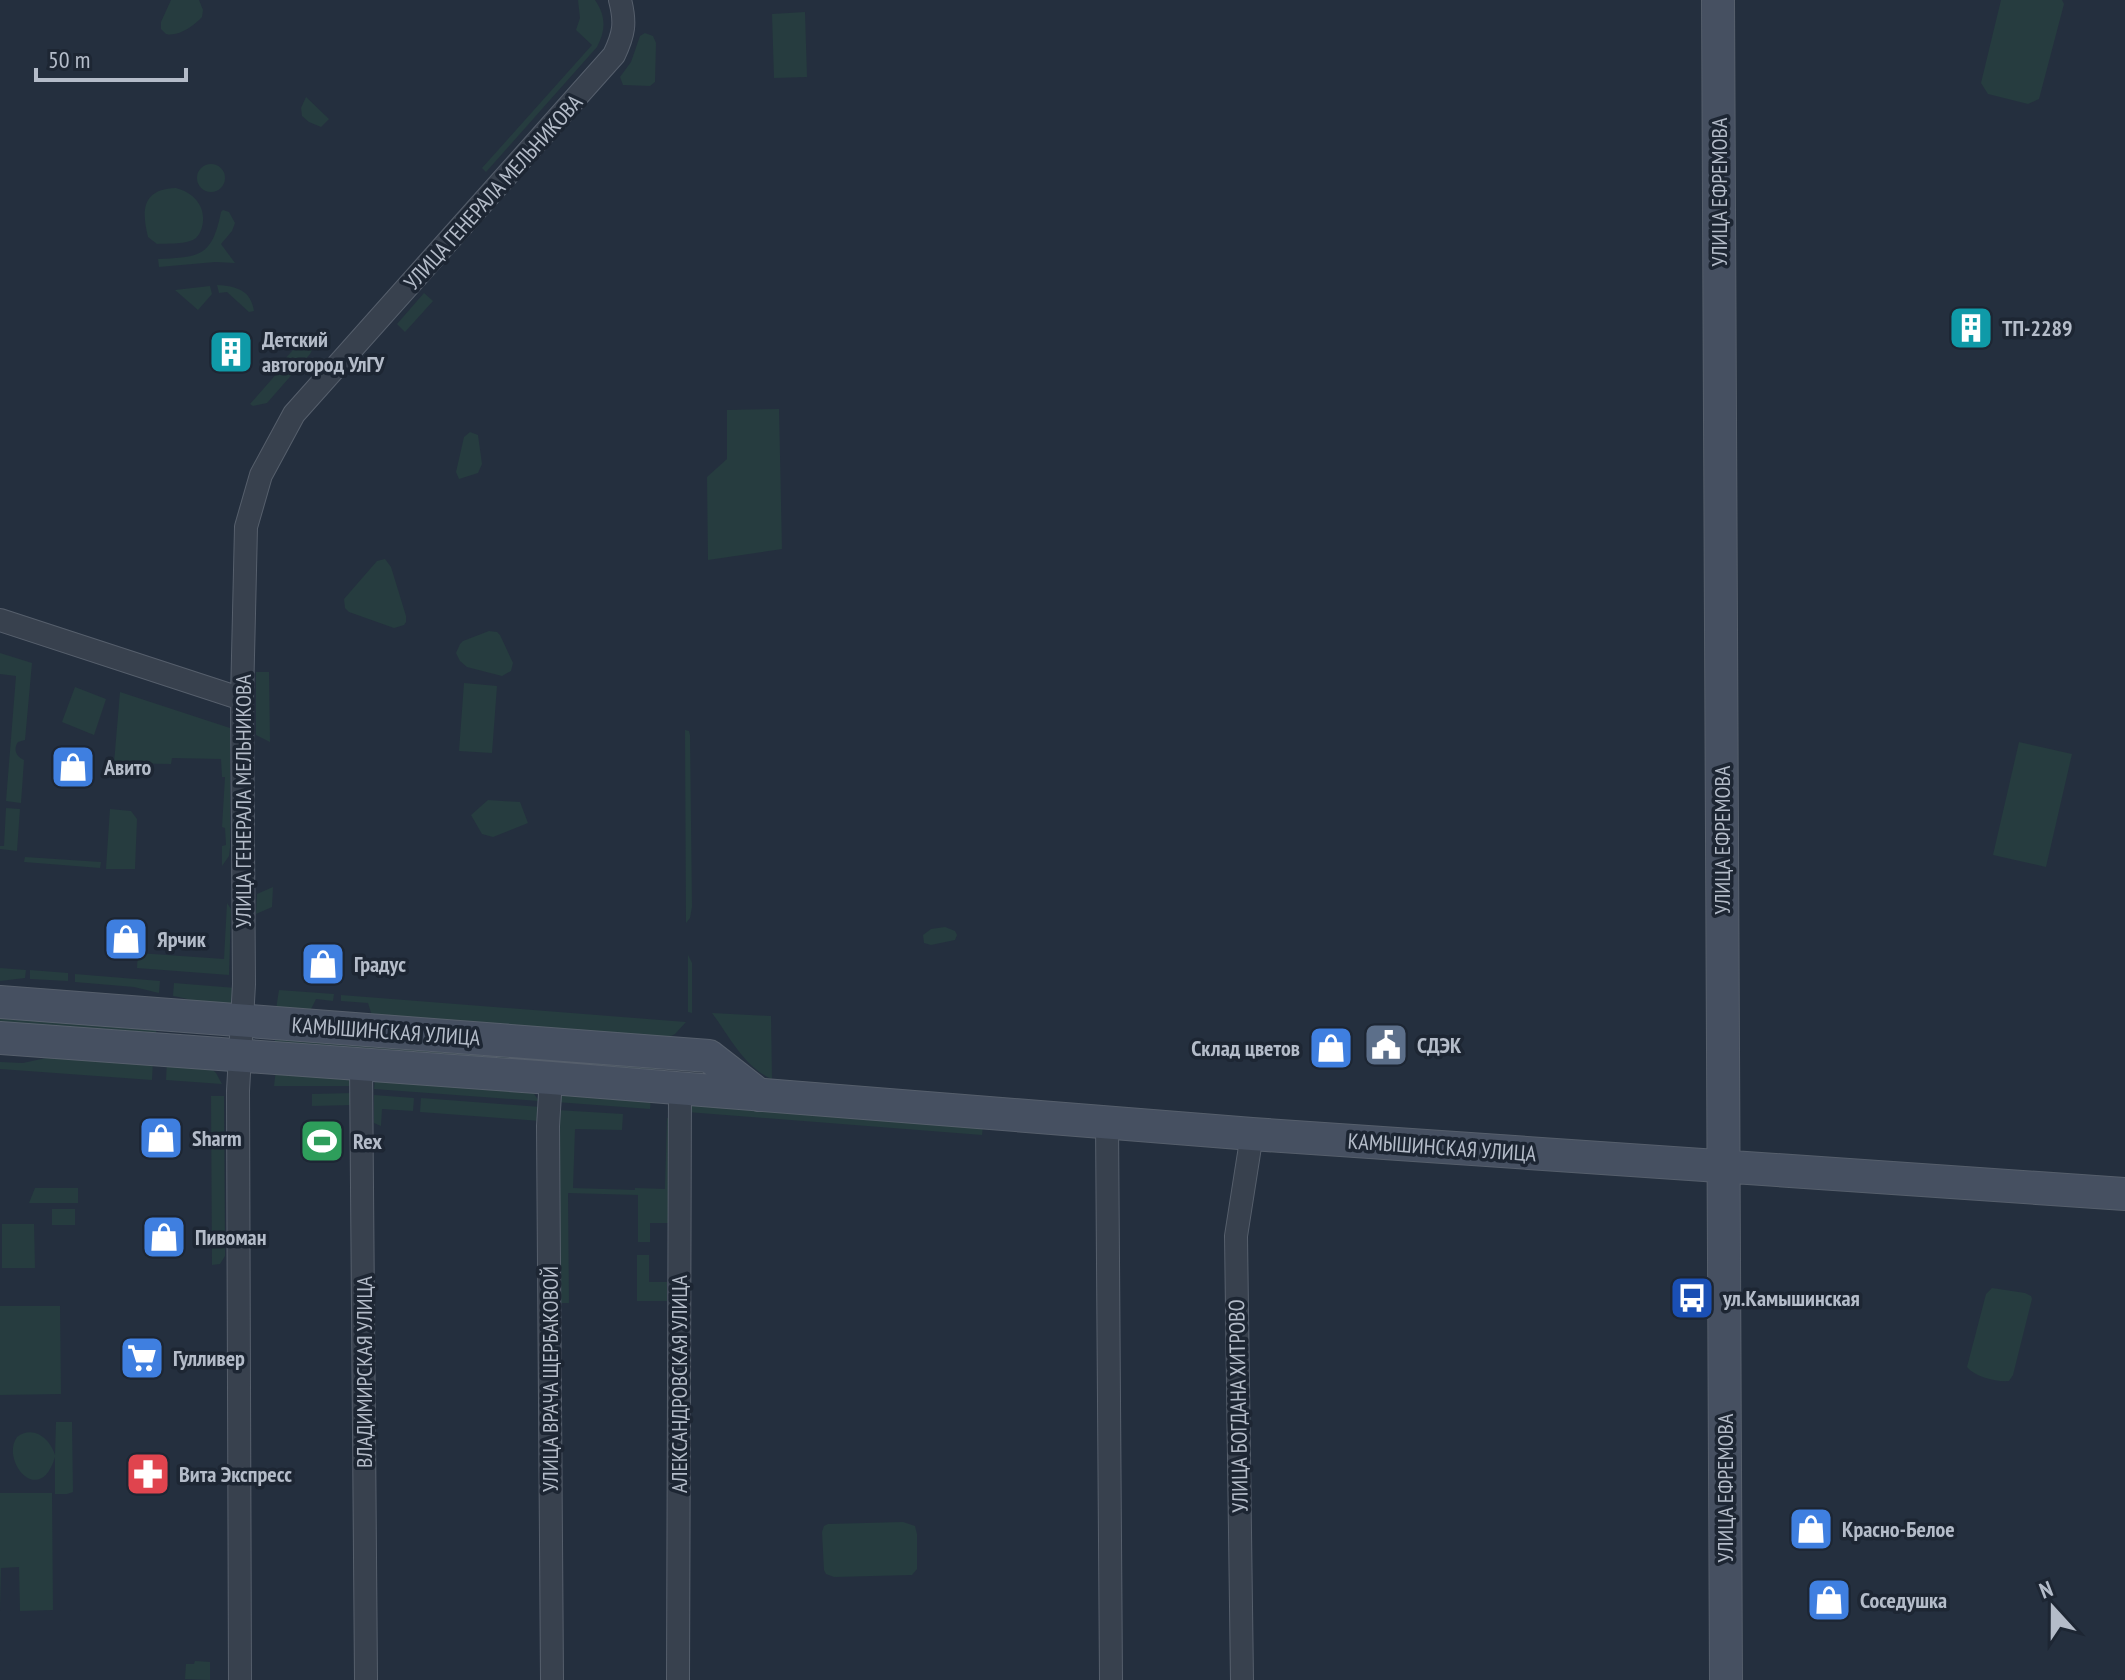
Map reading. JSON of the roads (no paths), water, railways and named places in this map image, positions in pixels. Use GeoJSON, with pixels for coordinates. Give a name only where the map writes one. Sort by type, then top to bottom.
{"type":"FeatureCollection","features":[{"type":"Feature","properties":{"kind":"street","name":"УЛИЦА ГЕНЕРАЛА МЕЛЬНИКОВА"},"geometry":{"type":"LineString","coordinates":[[240,1680],[238,1091],[244,984],[242,699],[246,527],[261,475],[294,414],[614,55],[622,38],[625,20],[620,0]]}},
{"type":"Feature","properties":{"kind":"street","name":"УЛИЦА ЕФРЕМОВА"},"geometry":{"type":"LineString","coordinates":[[1718,0],[1726,1680]]}},
{"type":"Feature","properties":{"kind":"street"},"geometry":{"type":"LineString","coordinates":[[0,620],[242,699]]}},
{"type":"Feature","properties":{"kind":"street","name":"КАМЫШИНСКАЯ УЛИЦА"},"geometry":{"type":"LineString","coordinates":[[0,1002],[709,1056],[759,1095]]}},
{"type":"Feature","properties":{"kind":"street","name":"КАМЫШИНСКАЯ УЛИЦА"},"geometry":{"type":"LineString","coordinates":[[0,1038],[1252,1134],[2125,1194]]}},
{"type":"Feature","properties":{"kind":"street","name":"ВЛАДИМИРСКАЯ УЛИЦА"},"geometry":{"type":"LineString","coordinates":[[361,1064],[366,1680]]}},
{"type":"Feature","properties":{"kind":"street","name":"УЛИЦА ВРАЧА ЩЕРБАКОВОЙ"},"geometry":{"type":"LineString","coordinates":[[551,1078],[548,1126],[552,1680]]}},
{"type":"Feature","properties":{"kind":"street","name":"АЛЕКСАНДРОВСКАЯ УЛИЦА"},"geometry":{"type":"LineString","coordinates":[[678,1680],[680,1089]]}},
{"type":"Feature","properties":{"kind":"street"},"geometry":{"type":"LineString","coordinates":[[1107,1122],[1111,1680]]}},
{"type":"Feature","properties":{"kind":"street","name":"УЛИЦА БОГДАНА ХИТРОВО"},"geometry":{"type":"LineString","coordinates":[[1242,1680],[1236,1236],[1252,1134]]}},
{"type":"Feature","properties":{"kind":"place","name":"ТП-2289"},"geometry":{"type":"Point","coordinates":[1971,328]}},
{"type":"Feature","properties":{"kind":"place","name":"Детский автогород УлГУ"},"geometry":{"type":"Point","coordinates":[231,352]}},
{"type":"Feature","properties":{"kind":"place","name":"Авито"},"geometry":{"type":"Point","coordinates":[73,767]}},
{"type":"Feature","properties":{"kind":"place","name":"Ярчик"},"geometry":{"type":"Point","coordinates":[126,939]}},
{"type":"Feature","properties":{"kind":"place","name":"Градус"},"geometry":{"type":"Point","coordinates":[323,964]}},
{"type":"Feature","properties":{"kind":"place","name":"СДЭК"},"geometry":{"type":"Point","coordinates":[1386,1045]}},
{"type":"Feature","properties":{"kind":"place","name":"Склад цветов"},"geometry":{"type":"Point","coordinates":[1331,1048]}},
{"type":"Feature","properties":{"kind":"place","name":"Sharm"},"geometry":{"type":"Point","coordinates":[161,1138]}},
{"type":"Feature","properties":{"kind":"place","name":"Rex"},"geometry":{"type":"Point","coordinates":[322,1141]}},
{"type":"Feature","properties":{"kind":"place","name":"Пивоман"},"geometry":{"type":"Point","coordinates":[164,1237]}},
{"type":"Feature","properties":{"kind":"place","name":"ул.Камышинская"},"geometry":{"type":"Point","coordinates":[1692,1298]}},
{"type":"Feature","properties":{"kind":"place","name":"Гулливер"},"geometry":{"type":"Point","coordinates":[142,1358]}},
{"type":"Feature","properties":{"kind":"place","name":"Вита Экспресс"},"geometry":{"type":"Point","coordinates":[148,1474]}},
{"type":"Feature","properties":{"kind":"place","name":"Красно-Белое"},"geometry":{"type":"Point","coordinates":[1811,1529]}},
{"type":"Feature","properties":{"kind":"place","name":"Соседушка"},"geometry":{"type":"Point","coordinates":[1829,1600]}}]}
